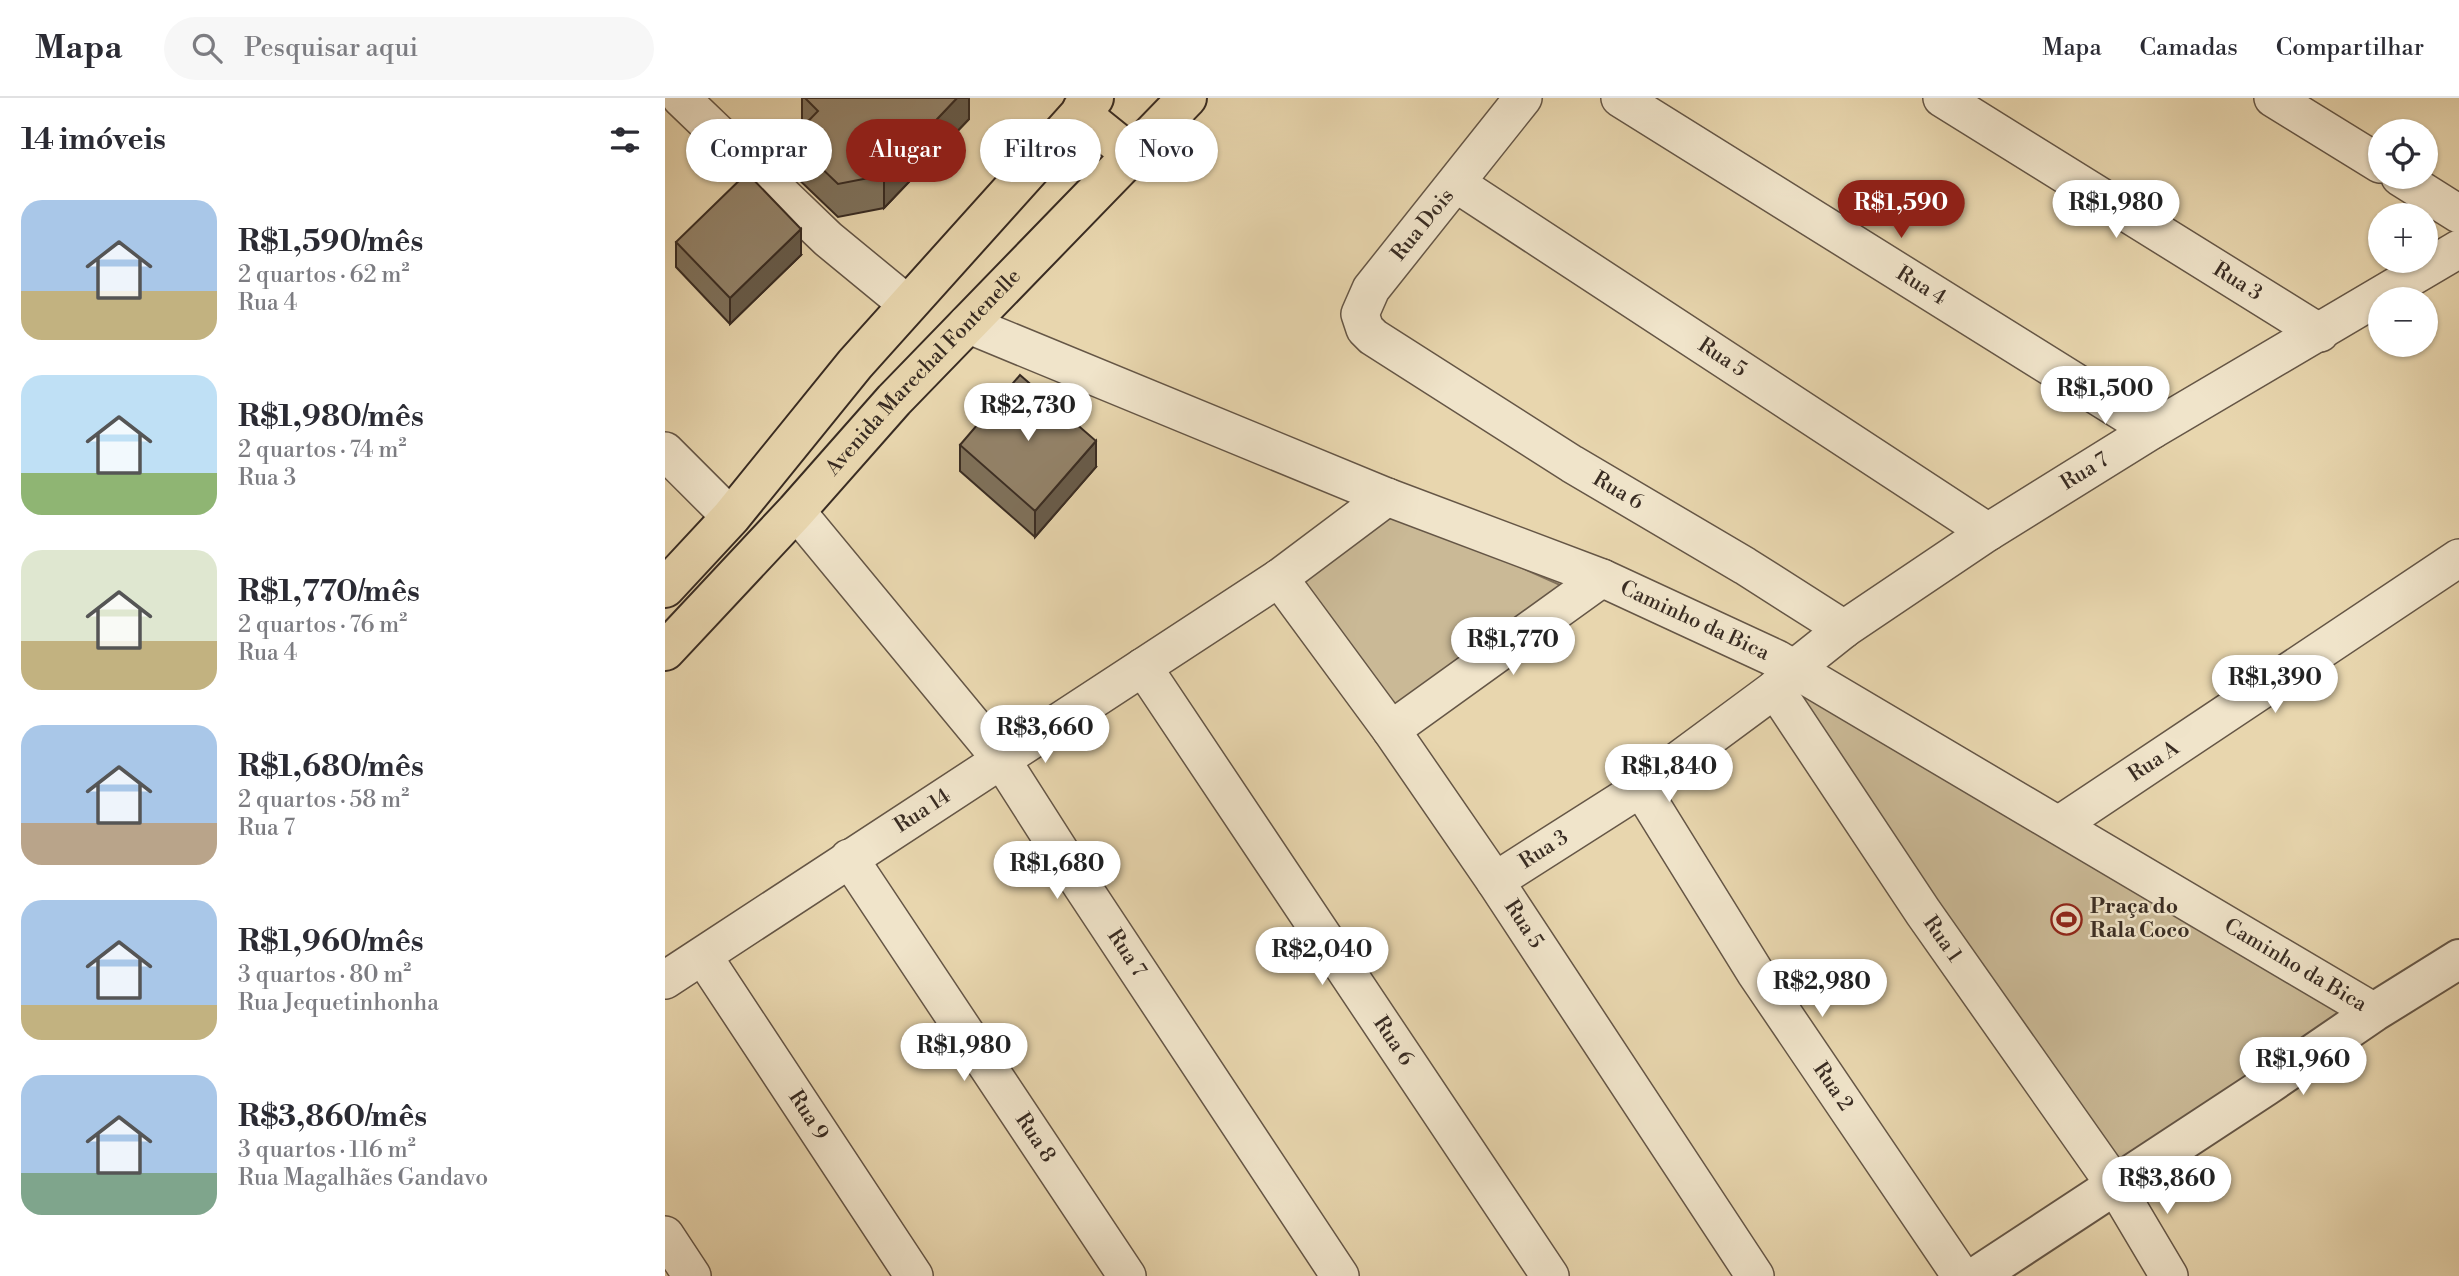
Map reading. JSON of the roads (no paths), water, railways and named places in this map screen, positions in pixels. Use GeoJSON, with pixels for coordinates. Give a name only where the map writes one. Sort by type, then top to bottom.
{"type":"FeatureCollection","features":[{"type":"Feature","properties":{"kind":"main road","name":"Avenida Marechal Fontenelle"},"geometry":{"type":"LineString","coordinates":[[1166,119],[1187,98]]}},
{"type":"Feature","properties":{"kind":"main road"},"geometry":{"type":"LineString","coordinates":[[1069,119],[1082,102],[1095,125],[1115,141]]}},
{"type":"Feature","properties":{"kind":"main road","name":"Avenida Marechal Fontenelle"},"geometry":{"type":"LineString","coordinates":[[665,651],[796,511],[894,400],[1115,170]]}},
{"type":"Feature","properties":{"kind":"main road"},"geometry":{"type":"LineString","coordinates":[[665,588],[731,517],[855,364],[1017,182]]}},
{"type":"Feature","properties":{"kind":"main road"},"geometry":{"type":"LineString","coordinates":[[1077,182],[1086,200]]}},
{"type":"Feature","properties":{"kind":"street"},"geometry":{"type":"LineString","coordinates":[[681,98],[828,239],[907,304]]}},
{"type":"Feature","properties":{"kind":"street","name":"Rua Dois"},"geometry":{"type":"LineString","coordinates":[[1394,350],[1365,329],[1360,314],[1363,303],[1371,289],[1523,98]]}},
{"type":"Feature","properties":{"kind":"street","name":"Rua 4"},"geometry":{"type":"LineString","coordinates":[[1620,98],[2152,430]]}},
{"type":"Feature","properties":{"kind":"street","name":"Rua 3"},"geometry":{"type":"LineString","coordinates":[[1942,98],[2320,333]]}},
{"type":"Feature","properties":{"kind":"street"},"geometry":{"type":"LineString","coordinates":[[2273,98],[2368,157]]}},
{"type":"Feature","properties":{"kind":"street","name":"Rua 5"},"geometry":{"type":"LineString","coordinates":[[1457,184],[1988,532]]}},
{"type":"Feature","properties":{"kind":"street"},"geometry":{"type":"LineString","coordinates":[[2419,189],[2459,214]]}},
{"type":"Feature","properties":{"kind":"street","name":"Rua 7"},"geometry":{"type":"LineString","coordinates":[[1785,679],[1844,629],[1988,532],[2152,430],[2459,249]]}},
{"type":"Feature","properties":{"kind":"street","name":"Caminho da Bica"},"geometry":{"type":"LineString","coordinates":[[968,324],[1387,497],[1602,578],[2059,825],[2374,1012]]}},
{"type":"Feature","properties":{"kind":"street","name":"Rua 6"},"geometry":{"type":"LineString","coordinates":[[1394,350],[1572,464],[1745,566],[1844,629]]}},
{"type":"Feature","properties":{"kind":"street"},"geometry":{"type":"LineString","coordinates":[[665,451],[731,517]]}},
{"type":"Feature","properties":{"kind":"street","name":"Rua 14"},"geometry":{"type":"LineString","coordinates":[[665,980],[1279,578],[1387,497]]}},
{"type":"Feature","properties":{"kind":"street","name":"Rua 7"},"geometry":{"type":"LineString","coordinates":[[796,511],[1001,759],[1340,1276]]}},
{"type":"Feature","properties":{"kind":"street","name":"Rua A"},"geometry":{"type":"LineString","coordinates":[[2059,825],[2459,558]]}},
{"type":"Feature","properties":{"kind":"street","name":"Rua 5"},"geometry":{"type":"LineString","coordinates":[[1279,578],[1391,730],[1495,881],[1755,1276]]}},
{"type":"Feature","properties":{"kind":"street"},"geometry":{"type":"LineString","coordinates":[[1391,730],[1602,578]]}},
{"type":"Feature","properties":{"kind":"street","name":"Rua 6"},"geometry":{"type":"LineString","coordinates":[[1143,667],[1550,1276]]}},
{"type":"Feature","properties":{"kind":"street","name":"Rua 3"},"geometry":{"type":"LineString","coordinates":[[1495,881],[1641,788],[1785,679]]}},
{"type":"Feature","properties":{"kind":"street","name":"Rua 1"},"geometry":{"type":"LineString","coordinates":[[1785,679],[1923,912],[2115,1185],[2169,1276]]}},
{"type":"Feature","properties":{"kind":"street","name":"Rua 2"},"geometry":{"type":"LineString","coordinates":[[1641,788],[1755,972],[1961,1276]]}},
{"type":"Feature","properties":{"kind":"street","name":"Rua 8"},"geometry":{"type":"LineString","coordinates":[[849,859],[1127,1276]]}},
{"type":"Feature","properties":{"kind":"street","name":"Rua 9"},"geometry":{"type":"LineString","coordinates":[[703,956],[914,1276]]}},
{"type":"Feature","properties":{"kind":"street"},"geometry":{"type":"LineString","coordinates":[[1977,1276],[2374,1012],[2459,959]]}},
{"type":"Feature","properties":{"kind":"street"},"geometry":{"type":"LineString","coordinates":[[665,1236],[692,1276]]}},
{"type":"Feature","properties":{"kind":"place","name":"Praça do Rala Coco"},"geometry":{"type":"Point","coordinates":[2067,919]}}]}
